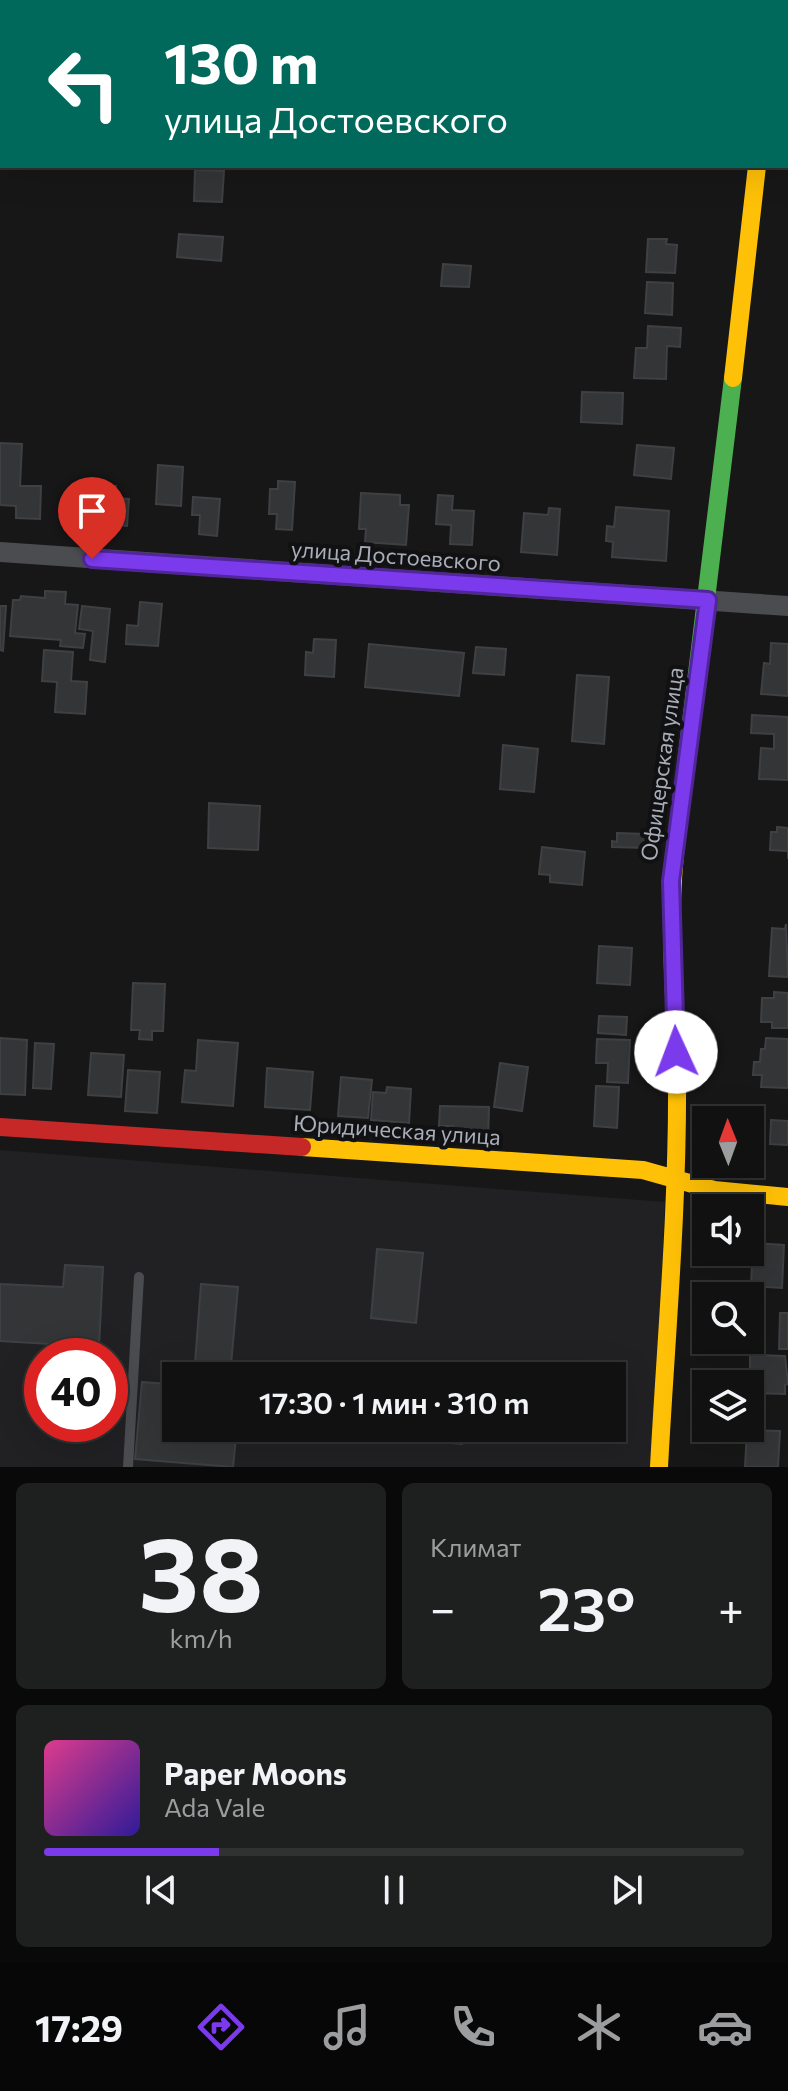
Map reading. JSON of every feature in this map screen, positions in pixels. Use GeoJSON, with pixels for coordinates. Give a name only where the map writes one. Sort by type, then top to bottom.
{"type":"FeatureCollection","features":[{"type":"Feature","properties":{"kind":"street","name":"Офицерская улица"},"geometry":{"type":"LineString","coordinates":[[659,1467],[675,1184],[677,1080],[671,881],[708,600],[757,168]]}},
{"type":"Feature","properties":{"kind":"street","name":"улица Достоевского"},"geometry":{"type":"LineString","coordinates":[[0,552],[788,606]]}},
{"type":"Feature","properties":{"kind":"street","name":"Юридическая улица"},"geometry":{"type":"LineString","coordinates":[[0,1127],[643,1170],[675,1184],[725,1193],[788,1197]]}},
{"type":"Feature","properties":{"kind":"lane"},"geometry":{"type":"LineString","coordinates":[[128,1467],[139,1277]]}},
{"type":"Feature","properties":{"kind":"shaded area"},"geometry":{"type":"Polygon","coordinates":[[[0,1150],[665,1202],[653,1467],[0,1467],[0,1150]]]}},
{"type":"Feature","properties":{"kind":"building"},"geometry":{"type":"Polygon","coordinates":[[[195,170],[224,171],[222,202],[194,201],[195,170]]]}},
{"type":"Feature","properties":{"kind":"building"},"geometry":{"type":"Polygon","coordinates":[[[179,234],[223,237],[221,261],[177,257],[179,234]]]}},
{"type":"Feature","properties":{"kind":"building"},"geometry":{"type":"Polygon","coordinates":[[[648,239],[667,239],[666,244],[677,245],[675,273],[646,272],[648,239]]]}},
{"type":"Feature","properties":{"kind":"building"},"geometry":{"type":"Polygon","coordinates":[[[443,264],[471,266],[469,287],[441,286],[443,264]]]}},
{"type":"Feature","properties":{"kind":"building"},"geometry":{"type":"Polygon","coordinates":[[[647,282],[673,283],[672,315],[645,313],[647,282]]]}},
{"type":"Feature","properties":{"kind":"building"},"geometry":{"type":"Polygon","coordinates":[[[648,326],[681,328],[680,347],[667,346],[666,379],[634,378],[636,348],[647,348],[648,326]]]}},
{"type":"Feature","properties":{"kind":"building"},"geometry":{"type":"Polygon","coordinates":[[[582,392],[623,393],[622,424],[581,422],[582,392]]]}},
{"type":"Feature","properties":{"kind":"building"},"geometry":{"type":"Polygon","coordinates":[[[0,443],[22,444],[20,486],[41,486],[40,519],[16,518],[16,506],[0,505],[0,443]]]}},
{"type":"Feature","properties":{"kind":"building"},"geometry":{"type":"Polygon","coordinates":[[[637,445],[674,448],[671,479],[634,475],[637,445]]]}},
{"type":"Feature","properties":{"kind":"building"},"geometry":{"type":"Polygon","coordinates":[[[158,465],[183,467],[181,506],[156,504],[158,465]]]}},
{"type":"Feature","properties":{"kind":"building"},"geometry":{"type":"Polygon","coordinates":[[[278,481],[295,482],[292,530],[276,529],[277,514],[269,514],[270,489],[278,489],[278,481]]]}},
{"type":"Feature","properties":{"kind":"building"},"geometry":{"type":"Polygon","coordinates":[[[102,485],[116,486],[115,498],[129,499],[127,526],[99,524],[102,485]]]}},
{"type":"Feature","properties":{"kind":"building"},"geometry":{"type":"Polygon","coordinates":[[[361,493],[400,495],[400,505],[409,505],[406,545],[365,542],[366,529],[359,529],[361,493]]]}},
{"type":"Feature","properties":{"kind":"building"},"geometry":{"type":"Polygon","coordinates":[[[438,495],[453,496],[452,510],[474,511],[472,545],[450,544],[451,525],[436,524],[438,495]]]}},
{"type":"Feature","properties":{"kind":"building"},"geometry":{"type":"Polygon","coordinates":[[[193,497],[220,499],[217,536],[199,534],[200,515],[192,515],[193,497]]]}},
{"type":"Feature","properties":{"kind":"building"},"geometry":{"type":"Polygon","coordinates":[[[616,507],[669,511],[666,561],[612,557],[613,542],[606,541],[607,526],[614,527],[616,507]]]}},
{"type":"Feature","properties":{"kind":"building"},"geometry":{"type":"Polygon","coordinates":[[[549,508],[560,509],[557,555],[521,552],[524,513],[548,515],[549,508]]]}},
{"type":"Feature","properties":{"kind":"building"},"geometry":{"type":"Polygon","coordinates":[[[45,591],[66,592],[65,604],[78,605],[75,633],[85,634],[83,648],[60,646],[61,640],[10,636],[13,600],[20,600],[21,596],[45,598],[45,591]]]}},
{"type":"Feature","properties":{"kind":"building"},"geometry":{"type":"Polygon","coordinates":[[[140,602],[162,604],[158,646],[126,644],[127,625],[138,626],[140,602]]]}},
{"type":"Feature","properties":{"kind":"building"},"geometry":{"type":"Polygon","coordinates":[[[0,606],[6,606],[3,651],[0,650],[0,606]]]}},
{"type":"Feature","properties":{"kind":"building"},"geometry":{"type":"Polygon","coordinates":[[[82,606],[110,609],[105,662],[90,660],[93,631],[79,629],[82,606]]]}},
{"type":"Feature","properties":{"kind":"building"},"geometry":{"type":"Polygon","coordinates":[[[314,639],[336,640],[334,677],[305,675],[306,652],[313,653],[314,639]]]}},
{"type":"Feature","properties":{"kind":"building"},"geometry":{"type":"Polygon","coordinates":[[[771,643],[788,644],[788,696],[761,694],[764,663],[770,664],[771,643]]]}},
{"type":"Feature","properties":{"kind":"building"},"geometry":{"type":"Polygon","coordinates":[[[369,644],[464,653],[459,696],[365,687],[369,644]]]}},
{"type":"Feature","properties":{"kind":"building"},"geometry":{"type":"Polygon","coordinates":[[[476,647],[506,649],[504,675],[473,673],[476,647]]]}},
{"type":"Feature","properties":{"kind":"building"},"geometry":{"type":"Polygon","coordinates":[[[44,650],[73,652],[71,681],[87,682],[85,714],[55,712],[57,682],[42,681],[44,650]]]}},
{"type":"Feature","properties":{"kind":"building"},"geometry":{"type":"Polygon","coordinates":[[[577,675],[609,677],[604,744],[572,741],[577,675]]]}},
{"type":"Feature","properties":{"kind":"building"},"geometry":{"type":"Polygon","coordinates":[[[752,715],[788,717],[788,780],[759,779],[761,748],[774,749],[774,734],[751,733],[752,715]]]}},
{"type":"Feature","properties":{"kind":"building"},"geometry":{"type":"Polygon","coordinates":[[[503,745],[538,749],[534,792],[500,789],[503,745]]]}},
{"type":"Feature","properties":{"kind":"building"},"geometry":{"type":"Polygon","coordinates":[[[209,803],[260,806],[258,850],[208,848],[209,803]]]}},
{"type":"Feature","properties":{"kind":"building"},"geometry":{"type":"Polygon","coordinates":[[[777,827],[788,828],[788,851],[770,850],[771,832],[777,832],[777,827]]]}},
{"type":"Feature","properties":{"kind":"building"},"geometry":{"type":"Polygon","coordinates":[[[617,833],[646,834],[646,848],[612,847],[612,841],[617,842],[617,833]]]}},
{"type":"Feature","properties":{"kind":"building"},"geometry":{"type":"Polygon","coordinates":[[[542,847],[585,852],[582,885],[550,882],[550,875],[539,874],[542,847]]]}},
{"type":"Feature","properties":{"kind":"building"},"geometry":{"type":"Polygon","coordinates":[[[786,924],[788,977],[769,976],[772,928],[785,929],[786,924]]]}},
{"type":"Feature","properties":{"kind":"building"},"geometry":{"type":"Polygon","coordinates":[[[599,946],[632,948],[630,985],[597,983],[599,946]]]}},
{"type":"Feature","properties":{"kind":"building"},"geometry":{"type":"Polygon","coordinates":[[[133,983],[165,984],[163,1031],[152,1031],[152,1040],[139,1039],[140,1030],[131,1030],[133,983]]]}},
{"type":"Feature","properties":{"kind":"building"},"geometry":{"type":"Polygon","coordinates":[[[774,992],[788,993],[788,1028],[772,1028],[772,1022],[761,1022],[762,998],[774,998],[774,992]]]}},
{"type":"Feature","properties":{"kind":"building"},"geometry":{"type":"Polygon","coordinates":[[[599,1016],[627,1017],[626,1035],[598,1033],[599,1016]]]}},
{"type":"Feature","properties":{"kind":"building"},"geometry":{"type":"Polygon","coordinates":[[[0,1038],[27,1040],[25,1095],[0,1094],[0,1038]]]}},
{"type":"Feature","properties":{"kind":"building"},"geometry":{"type":"Polygon","coordinates":[[[766,1038],[788,1039],[788,1088],[761,1087],[762,1075],[753,1075],[754,1062],[760,1062],[766,1038]]]}},
{"type":"Feature","properties":{"kind":"building"},"geometry":{"type":"Polygon","coordinates":[[[597,1039],[630,1040],[628,1083],[607,1082],[608,1063],[596,1063],[597,1039]]]}},
{"type":"Feature","properties":{"kind":"building"},"geometry":{"type":"Polygon","coordinates":[[[198,1040],[238,1043],[233,1106],[182,1102],[185,1070],[196,1071],[198,1040]]]}},
{"type":"Feature","properties":{"kind":"building"},"geometry":{"type":"Polygon","coordinates":[[[35,1043],[54,1044],[51,1089],[33,1088],[35,1043]]]}},
{"type":"Feature","properties":{"kind":"building"},"geometry":{"type":"Polygon","coordinates":[[[91,1053],[124,1055],[121,1097],[88,1095],[91,1053]]]}},
{"type":"Feature","properties":{"kind":"building"},"geometry":{"type":"Polygon","coordinates":[[[500,1063],[528,1067],[522,1111],[494,1107],[500,1063]]]}},
{"type":"Feature","properties":{"kind":"building"},"geometry":{"type":"Polygon","coordinates":[[[267,1068],[313,1072],[310,1110],[265,1107],[267,1068]]]}},
{"type":"Feature","properties":{"kind":"building"},"geometry":{"type":"Polygon","coordinates":[[[128,1070],[160,1072],[157,1113],[125,1111],[128,1070]]]}},
{"type":"Feature","properties":{"kind":"building"},"geometry":{"type":"Polygon","coordinates":[[[341,1077],[372,1080],[368,1118],[338,1116],[341,1077]]]}},
{"type":"Feature","properties":{"kind":"building"},"geometry":{"type":"Polygon","coordinates":[[[596,1086],[619,1087],[617,1128],[594,1126],[596,1086]]]}},
{"type":"Feature","properties":{"kind":"building"},"geometry":{"type":"Polygon","coordinates":[[[387,1087],[411,1089],[409,1123],[371,1120],[373,1092],[386,1093],[387,1087]]]}},
{"type":"Feature","properties":{"kind":"building"},"geometry":{"type":"Polygon","coordinates":[[[440,1106],[489,1107],[488,1141],[452,1140],[453,1126],[439,1126],[440,1106]]]}},
{"type":"Feature","properties":{"kind":"building"},"geometry":{"type":"Polygon","coordinates":[[[771,1120],[788,1121],[788,1145],[770,1144],[771,1120]]]}},
{"type":"Feature","properties":{"kind":"building"},"geometry":{"type":"Polygon","coordinates":[[[764,1244],[784,1245],[782,1288],[764,1287],[764,1282],[751,1282],[752,1266],[764,1266],[764,1244]]]}},
{"type":"Feature","properties":{"kind":"building"},"geometry":{"type":"Polygon","coordinates":[[[377,1249],[423,1253],[416,1323],[371,1318],[377,1249]]]}},
{"type":"Feature","properties":{"kind":"building"},"geometry":{"type":"Polygon","coordinates":[[[65,1265],[103,1267],[99,1338],[0,1341],[0,1284],[63,1287],[65,1265]]]}},
{"type":"Feature","properties":{"kind":"building"},"geometry":{"type":"Polygon","coordinates":[[[201,1284],[238,1287],[231,1362],[195,1362],[201,1284]]]}},
{"type":"Feature","properties":{"kind":"building"},"geometry":{"type":"Polygon","coordinates":[[[780,1313],[788,1313],[788,1349],[779,1349],[780,1313]]]}},
{"type":"Feature","properties":{"kind":"building"},"geometry":{"type":"Polygon","coordinates":[[[750,1355],[785,1356],[788,1384],[785,1385],[785,1394],[764,1393],[764,1370],[750,1370],[750,1355]]]}},
{"type":"Feature","properties":{"kind":"building"},"geometry":{"type":"Polygon","coordinates":[[[142,1382],[162,1384],[162,1442],[236,1442],[233,1467],[135,1459],[142,1382]]]}},
{"type":"Feature","properties":{"kind":"building"},"geometry":{"type":"Polygon","coordinates":[[[764,1431],[780,1431],[778,1467],[745,1467],[746,1442],[764,1442],[764,1431]]]}},
{"type":"Feature","properties":{"kind":"traffic: fast"},"geometry":{"type":"LineString","coordinates":[[677,837],[733,378]]}},
{"type":"Feature","properties":{"kind":"traffic: slow"},"geometry":{"type":"LineString","coordinates":[[733,378],[757,168]]}},
{"type":"Feature","properties":{"kind":"traffic: slow"},"geometry":{"type":"LineString","coordinates":[[659,1467],[676,1176],[672,897],[677,837]]}},
{"type":"Feature","properties":{"kind":"traffic: slow"},"geometry":{"type":"LineString","coordinates":[[302,1147],[643,1170],[714,1190],[788,1197]]}},
{"type":"Feature","properties":{"kind":"traffic: jam"},"geometry":{"type":"LineString","coordinates":[[0,1127],[302,1147]]}},
{"type":"Feature","properties":{"kind":"route"},"geometry":{"type":"LineString","coordinates":[[92,559],[708,600],[671,881],[676,1052]]}}]}
